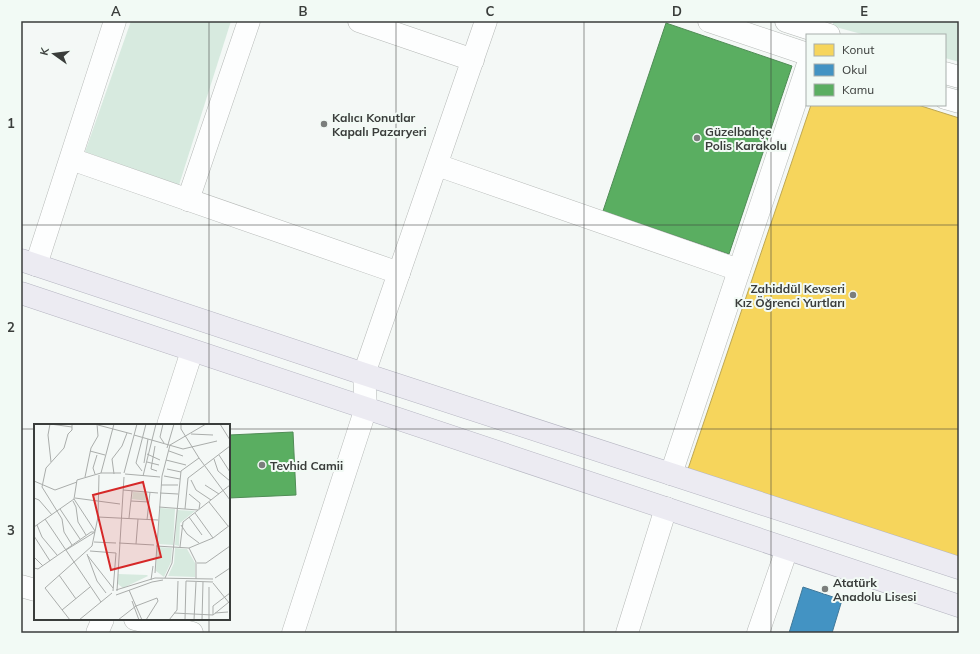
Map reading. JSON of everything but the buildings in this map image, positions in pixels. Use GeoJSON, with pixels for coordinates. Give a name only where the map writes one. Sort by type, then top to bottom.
{"type":"FeatureCollection","features":[{"type":"Feature","properties":{"kind":"main road"},"geometry":{"type":"LineString","coordinates":[[28,262],[364,374],[959,568]]}},
{"type":"Feature","properties":{"kind":"main road"},"geometry":{"type":"LineString","coordinates":[[21,294],[959,606]]}},
{"type":"Feature","properties":{"kind":"street"},"geometry":{"type":"LineString","coordinates":[[28,262],[71,159],[116,21]]}},
{"type":"Feature","properties":{"kind":"street"},"geometry":{"type":"LineString","coordinates":[[188,200],[249,21]]}},
{"type":"Feature","properties":{"kind":"street"},"geometry":{"type":"LineString","coordinates":[[359,21],[472,60]]}},
{"type":"Feature","properties":{"kind":"street"},"geometry":{"type":"LineString","coordinates":[[293,633],[366,408],[364,374],[486,21]]}},
{"type":"Feature","properties":{"kind":"street"},"geometry":{"type":"LineString","coordinates":[[709,21],[806,54]]}},
{"type":"Feature","properties":{"kind":"street"},"geometry":{"type":"LineString","coordinates":[[786,21],[823,29]]}},
{"type":"Feature","properties":{"kind":"street"},"geometry":{"type":"LineString","coordinates":[[671,474],[806,70]]}},
{"type":"Feature","properties":{"kind":"street"},"geometry":{"type":"LineString","coordinates":[[946,73],[959,77]]}},
{"type":"Feature","properties":{"kind":"street"},"geometry":{"type":"LineString","coordinates":[[946,98],[959,102]]}},
{"type":"Feature","properties":{"kind":"street"},"geometry":{"type":"LineString","coordinates":[[71,159],[399,273]]}},
{"type":"Feature","properties":{"kind":"street"},"geometry":{"type":"LineString","coordinates":[[436,165],[739,270]]}},
{"type":"Feature","properties":{"kind":"street"},"geometry":{"type":"LineString","coordinates":[[168,424],[192,350]]}},
{"type":"Feature","properties":{"kind":"street"},"geometry":{"type":"LineString","coordinates":[[627,633],[666,508]]}},
{"type":"Feature","properties":{"kind":"street"},"geometry":{"type":"LineString","coordinates":[[758,633],[787,548]]}},
{"type":"Feature","properties":{"kind":"street"},"geometry":{"type":"LineString","coordinates":[[21,586],[34,590]]}},
{"type":"Feature","properties":{"kind":"street"},"geometry":{"type":"LineString","coordinates":[[97,633],[103,620]]}},
{"type":"Feature","properties":{"kind":"street"},"geometry":{"type":"LineString","coordinates":[[139,620],[192,633]]}},
{"type":"Feature","properties":{"kind":"green space"},"geometry":{"type":"Polygon","coordinates":[[[131,21],[231,21],[179,185],[85,152],[131,21]]]}},
{"type":"Feature","properties":{"kind":"green space"},"geometry":{"type":"Polygon","coordinates":[[[834,21],[959,21],[959,62],[946,58],[946,34],[861,34],[832,26],[834,21]]]}},
{"type":"Feature","properties":{"kind":"place","name":"Kalıcı Konutlar Kapalı Pazaryeri"},"geometry":{"type":"Point","coordinates":[324,124]}},
{"type":"Feature","properties":{"kind":"place","name":"Güzelbahçe Polis Karakolu"},"geometry":{"type":"Point","coordinates":[697,138]}},
{"type":"Feature","properties":{"kind":"place","name":"Zahiddül Kevseri Kız Öğrenci Yurtları"},"geometry":{"type":"Point","coordinates":[853,295]}},
{"type":"Feature","properties":{"kind":"place","name":"Tevhid Camii"},"geometry":{"type":"Point","coordinates":[262,465]}},
{"type":"Feature","properties":{"kind":"place","name":"Atatürk Anadolu Lisesi"},"geometry":{"type":"Point","coordinates":[825,589]}}]}
